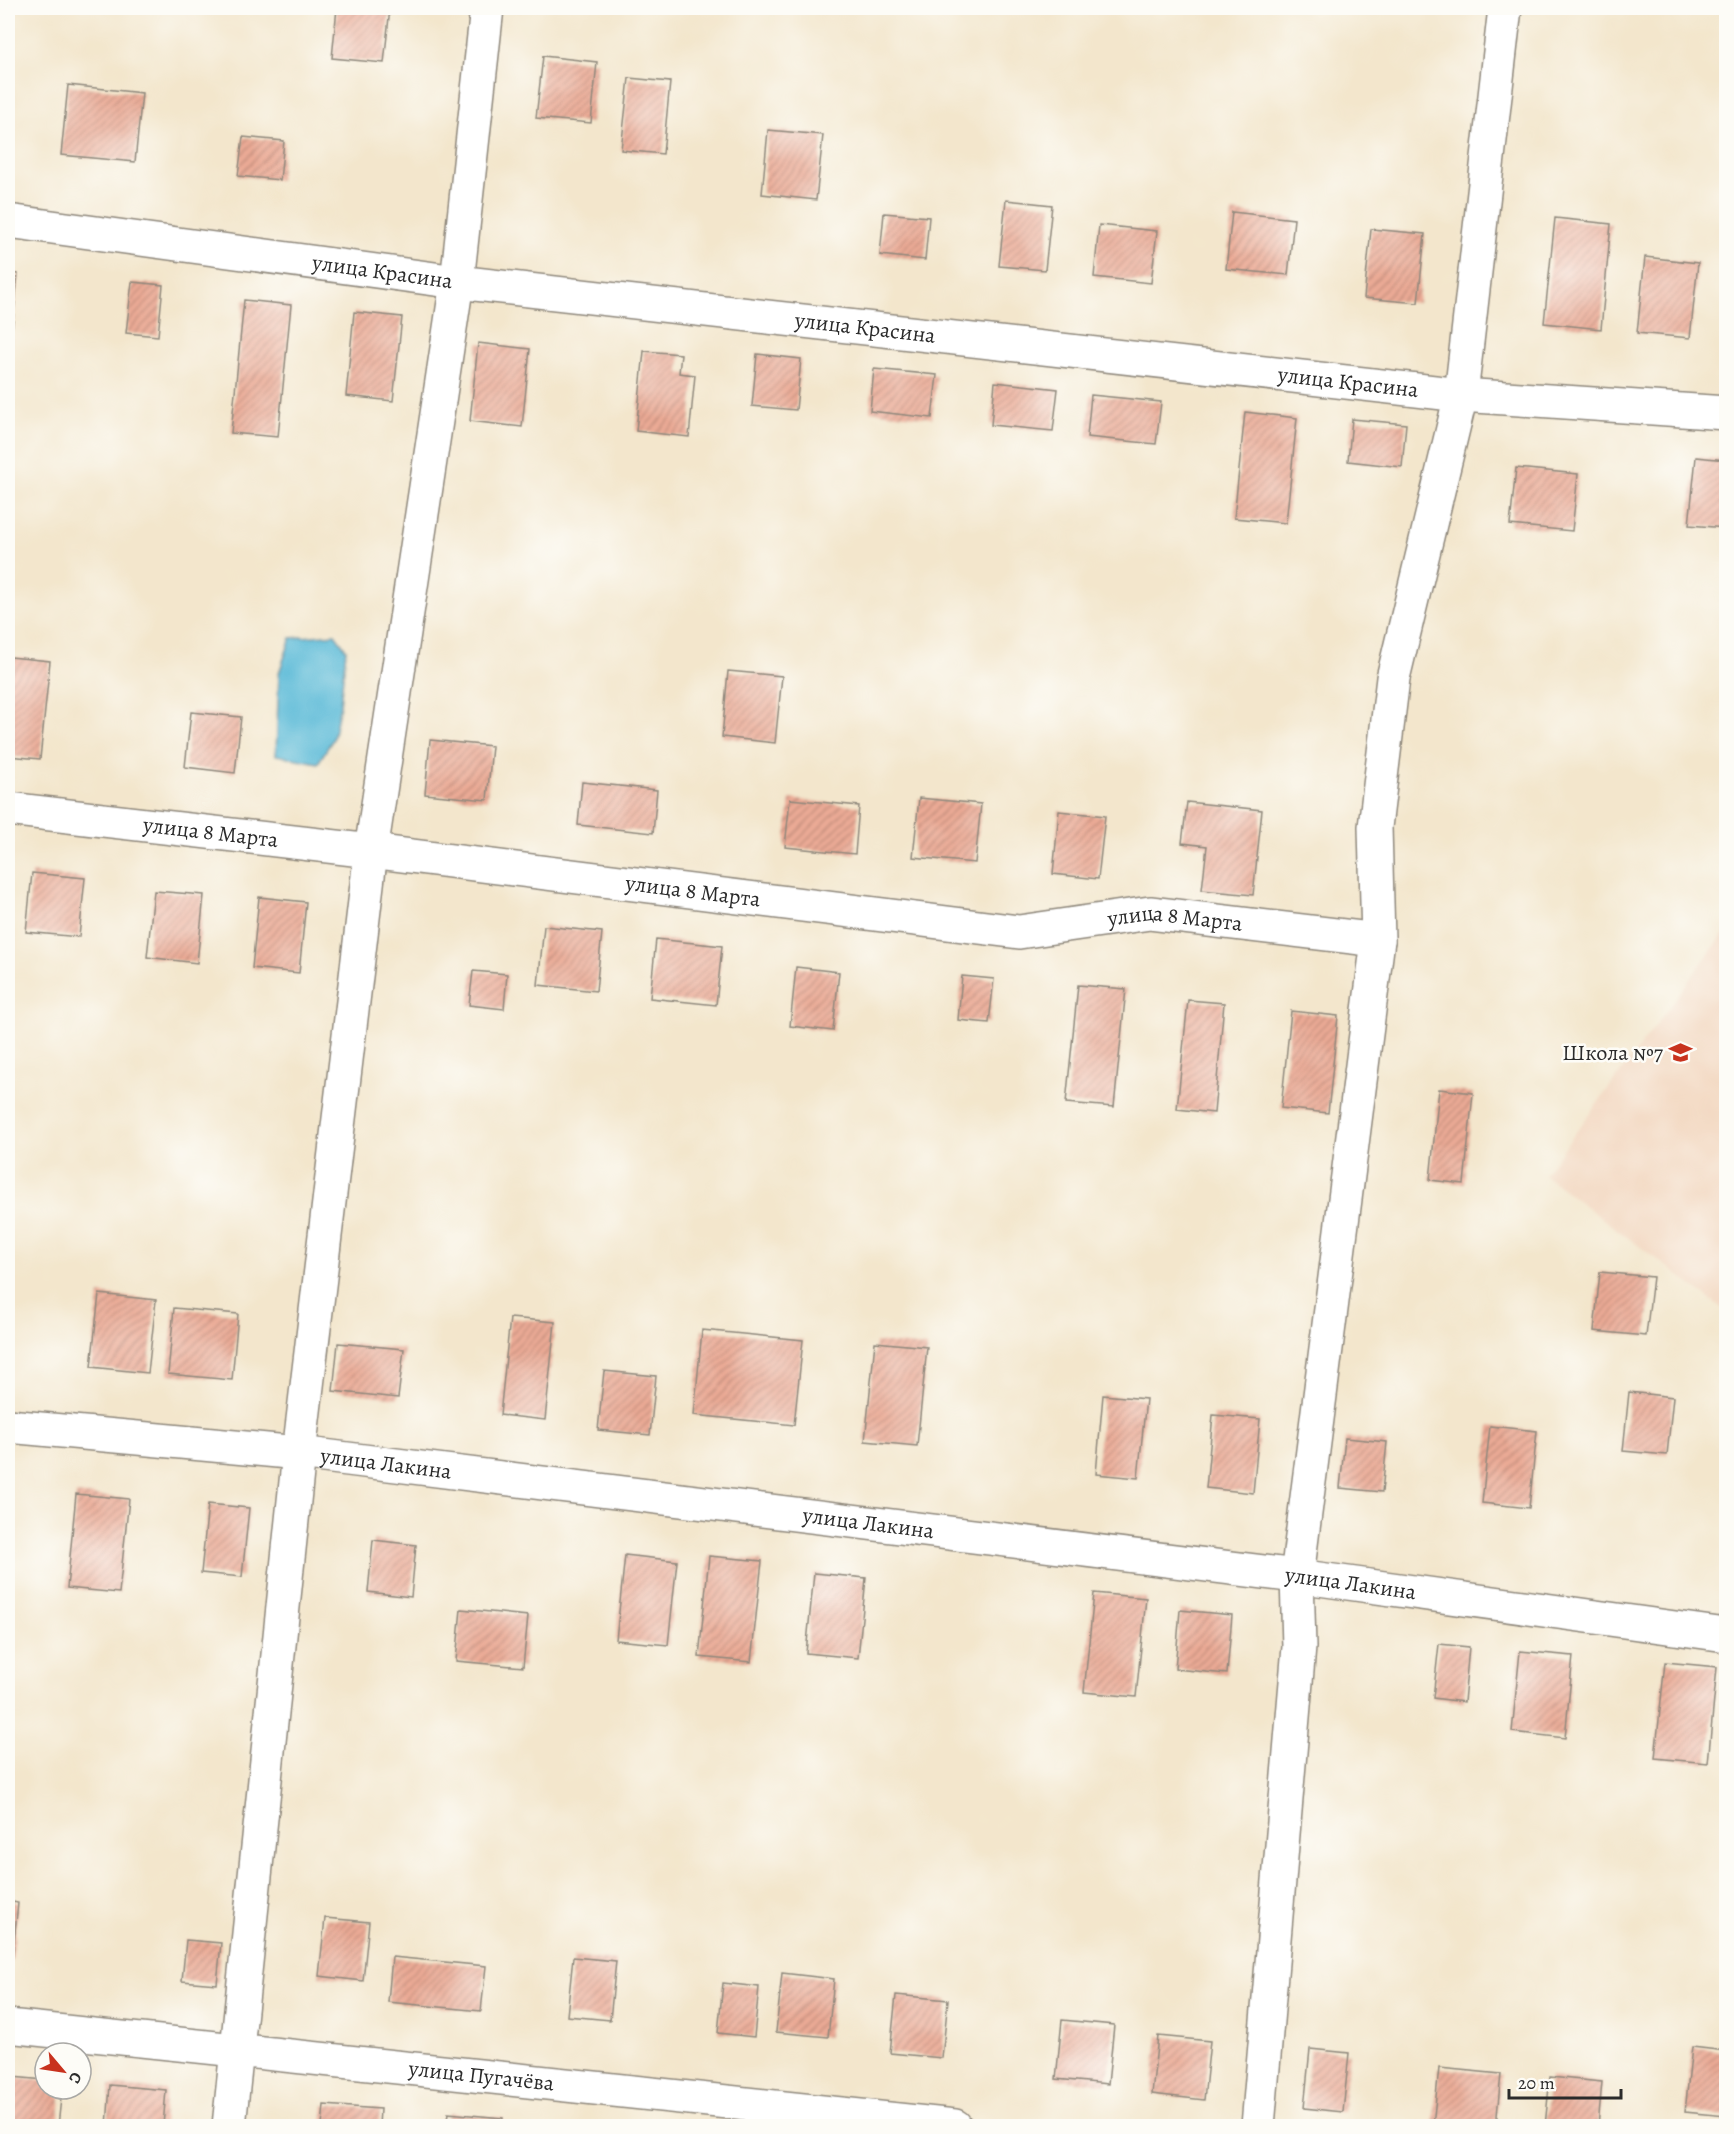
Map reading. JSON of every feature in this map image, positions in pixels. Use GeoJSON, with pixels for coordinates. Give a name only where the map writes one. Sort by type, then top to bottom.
{"type":"FeatureCollection","features":[{"type":"Feature","properties":{"kind":"street"},"geometry":{"type":"LineString","coordinates":[[229,2127],[299,1453],[371,851],[457,282],[487,8]]}},
{"type":"Feature","properties":{"kind":"street"},"geometry":{"type":"LineString","coordinates":[[1258,2127],[1299,1647],[1297,1576],[1378,940],[1375,827],[1393,678],[1461,395],[1505,8]]}},
{"type":"Feature","properties":{"kind":"street","name":"улица Красина"},"geometry":{"type":"LineString","coordinates":[[8,221],[457,282],[1461,395],[1726,413]]}},
{"type":"Feature","properties":{"kind":"street","name":"улица 8 Марта"},"geometry":{"type":"LineString","coordinates":[[8,809],[371,851],[1019,932],[1150,913],[1378,940]]}},
{"type":"Feature","properties":{"kind":"street","name":"улица Лакина"},"geometry":{"type":"LineString","coordinates":[[8,1426],[299,1453],[1297,1576],[1726,1635]]}},
{"type":"Feature","properties":{"kind":"street","name":"улица Пугачёва"},"geometry":{"type":"LineString","coordinates":[[8,2025],[955,2127]]}},
{"type":"Feature","properties":{"kind":"shaded area","name":"Школа №7"},"geometry":{"type":"Polygon","coordinates":[[[1726,931],[1726,1311],[1544,1175],[1726,931]]]}},
{"type":"Feature","properties":{"kind":"water"},"geometry":{"type":"Polygon","coordinates":[[[335,634],[346,649],[340,705],[333,739],[318,763],[276,755],[279,673],[291,638],[335,634]]]}},
{"type":"Feature","properties":{"kind":"building"},"geometry":{"type":"Polygon","coordinates":[[[337,8],[390,8],[384,63],[332,58],[337,8]]]}},
{"type":"Feature","properties":{"kind":"building"},"geometry":{"type":"Polygon","coordinates":[[[543,56],[597,62],[591,123],[536,118],[543,56]]]}},
{"type":"Feature","properties":{"kind":"building"},"geometry":{"type":"Polygon","coordinates":[[[629,78],[670,82],[663,154],[621,150],[629,78]]]}},
{"type":"Feature","properties":{"kind":"building"},"geometry":{"type":"Polygon","coordinates":[[[68,85],[142,93],[135,162],[61,155],[68,85]]]}},
{"type":"Feature","properties":{"kind":"building"},"geometry":{"type":"Polygon","coordinates":[[[768,130],[823,135],[816,200],[762,194],[768,130]]]}},
{"type":"Feature","properties":{"kind":"building"},"geometry":{"type":"Polygon","coordinates":[[[243,137],[284,141],[280,180],[238,176],[243,137]]]}},
{"type":"Feature","properties":{"kind":"building"},"geometry":{"type":"Polygon","coordinates":[[[1006,200],[1052,205],[1045,270],[999,266],[1006,200]]]}},
{"type":"Feature","properties":{"kind":"building"},"geometry":{"type":"Polygon","coordinates":[[[1232,212],[1294,219],[1288,275],[1226,269],[1232,212]]]}},
{"type":"Feature","properties":{"kind":"building"},"geometry":{"type":"Polygon","coordinates":[[[884,213],[929,217],[925,260],[880,255],[884,213]]]}},
{"type":"Feature","properties":{"kind":"building"},"geometry":{"type":"Polygon","coordinates":[[[1555,218],[1611,224],[1601,329],[1544,323],[1555,218]]]}},
{"type":"Feature","properties":{"kind":"building"},"geometry":{"type":"Polygon","coordinates":[[[1099,225],[1157,231],[1151,283],[1094,277],[1099,225]]]}},
{"type":"Feature","properties":{"kind":"building"},"geometry":{"type":"Polygon","coordinates":[[[1371,229],[1425,234],[1418,303],[1364,298],[1371,229]]]}},
{"type":"Feature","properties":{"kind":"building"},"geometry":{"type":"Polygon","coordinates":[[[1645,257],[1698,263],[1690,338],[1637,333],[1645,257]]]}},
{"type":"Feature","properties":{"kind":"building"},"geometry":{"type":"Polygon","coordinates":[[[8,273],[18,274],[9,358],[8,358],[8,273]]]}},
{"type":"Feature","properties":{"kind":"building"},"geometry":{"type":"Polygon","coordinates":[[[132,282],[163,285],[158,336],[126,333],[132,282]]]}},
{"type":"Feature","properties":{"kind":"building"},"geometry":{"type":"Polygon","coordinates":[[[244,300],[291,305],[278,437],[231,433],[244,300]]]}},
{"type":"Feature","properties":{"kind":"building"},"geometry":{"type":"Polygon","coordinates":[[[354,312],[402,317],[393,401],[346,396],[354,312]]]}},
{"type":"Feature","properties":{"kind":"building"},"geometry":{"type":"Polygon","coordinates":[[[478,343],[530,349],[522,427],[470,421],[478,343]]]}},
{"type":"Feature","properties":{"kind":"building"},"geometry":{"type":"Polygon","coordinates":[[[644,351],[681,354],[679,373],[695,375],[689,437],[636,431],[644,351]]]}},
{"type":"Feature","properties":{"kind":"building"},"geometry":{"type":"Polygon","coordinates":[[[757,354],[801,359],[796,410],[752,406],[757,354]]]}},
{"type":"Feature","properties":{"kind":"building"},"geometry":{"type":"Polygon","coordinates":[[[874,369],[937,375],[932,418],[870,411],[874,369]]]}},
{"type":"Feature","properties":{"kind":"building"},"geometry":{"type":"Polygon","coordinates":[[[995,382],[1058,389],[1053,431],[991,425],[995,382]]]}},
{"type":"Feature","properties":{"kind":"building"},"geometry":{"type":"Polygon","coordinates":[[[1091,395],[1161,402],[1156,444],[1087,437],[1091,395]]]}},
{"type":"Feature","properties":{"kind":"building"},"geometry":{"type":"Polygon","coordinates":[[[1245,412],[1297,418],[1286,523],[1234,518],[1245,412]]]}},
{"type":"Feature","properties":{"kind":"building"},"geometry":{"type":"Polygon","coordinates":[[[1352,419],[1406,424],[1402,467],[1348,461],[1352,419]]]}},
{"type":"Feature","properties":{"kind":"building"},"geometry":{"type":"Polygon","coordinates":[[[1696,457],[1726,460],[1726,528],[1689,525],[1696,457]]]}},
{"type":"Feature","properties":{"kind":"building"},"geometry":{"type":"Polygon","coordinates":[[[1516,468],[1578,474],[1572,531],[1510,525],[1516,468]]]}},
{"type":"Feature","properties":{"kind":"building"},"geometry":{"type":"Polygon","coordinates":[[[10,657],[50,661],[40,759],[8,756],[10,657]]]}},
{"type":"Feature","properties":{"kind":"building"},"geometry":{"type":"Polygon","coordinates":[[[728,671],[782,676],[775,743],[722,737],[728,671]]]}},
{"type":"Feature","properties":{"kind":"building"},"geometry":{"type":"Polygon","coordinates":[[[191,712],[241,717],[235,773],[185,767],[191,712]]]}},
{"type":"Feature","properties":{"kind":"building"},"geometry":{"type":"Polygon","coordinates":[[[430,740],[492,746],[487,800],[425,794],[430,740]]]}},
{"type":"Feature","properties":{"kind":"building"},"geometry":{"type":"Polygon","coordinates":[[[582,782],[657,790],[653,833],[578,825],[582,782]]]}},
{"type":"Feature","properties":{"kind":"building"},"geometry":{"type":"Polygon","coordinates":[[[919,798],[981,804],[975,863],[913,857],[919,798]]]}},
{"type":"Feature","properties":{"kind":"building"},"geometry":{"type":"Polygon","coordinates":[[[790,799],[859,806],[855,854],[785,847],[790,799]]]}},
{"type":"Feature","properties":{"kind":"building"},"geometry":{"type":"Polygon","coordinates":[[[1187,802],[1262,810],[1253,895],[1202,890],[1207,846],[1182,843],[1187,802]]]}},
{"type":"Feature","properties":{"kind":"building"},"geometry":{"type":"Polygon","coordinates":[[[1059,811],[1105,816],[1098,879],[1053,874],[1059,811]]]}},
{"type":"Feature","properties":{"kind":"building"},"geometry":{"type":"Polygon","coordinates":[[[32,873],[85,878],[79,937],[26,932],[32,873]]]}},
{"type":"Feature","properties":{"kind":"building"},"geometry":{"type":"Polygon","coordinates":[[[154,891],[204,895],[197,963],[147,957],[154,891]]]}},
{"type":"Feature","properties":{"kind":"building"},"geometry":{"type":"Polygon","coordinates":[[[259,897],[306,902],[299,973],[252,968],[259,897]]]}},
{"type":"Feature","properties":{"kind":"building"},"geometry":{"type":"Polygon","coordinates":[[[544,926],[602,932],[596,991],[538,985],[544,926]]]}},
{"type":"Feature","properties":{"kind":"building"},"geometry":{"type":"Polygon","coordinates":[[[656,939],[722,946],[716,1005],[650,998],[656,939]]]}},
{"type":"Feature","properties":{"kind":"building"},"geometry":{"type":"Polygon","coordinates":[[[796,967],[839,972],[833,1031],[790,1026],[796,967]]]}},
{"type":"Feature","properties":{"kind":"building"},"geometry":{"type":"Polygon","coordinates":[[[473,971],[507,974],[504,1009],[469,1005],[473,971]]]}},
{"type":"Feature","properties":{"kind":"building"},"geometry":{"type":"Polygon","coordinates":[[[962,976],[994,979],[989,1023],[958,1020],[962,976]]]}},
{"type":"Feature","properties":{"kind":"building"},"geometry":{"type":"Polygon","coordinates":[[[1078,985],[1126,989],[1114,1107],[1066,1103],[1078,985]]]}},
{"type":"Feature","properties":{"kind":"building"},"geometry":{"type":"Polygon","coordinates":[[[1188,1000],[1224,1003],[1214,1113],[1177,1109],[1188,1000]]]}},
{"type":"Feature","properties":{"kind":"building"},"geometry":{"type":"Polygon","coordinates":[[[1291,1011],[1338,1016],[1328,1113],[1281,1108],[1291,1011]]]}},
{"type":"Feature","properties":{"kind":"building"},"geometry":{"type":"Polygon","coordinates":[[[1439,1089],[1473,1093],[1464,1184],[1430,1180],[1439,1089]]]}},
{"type":"Feature","properties":{"kind":"building"},"geometry":{"type":"Polygon","coordinates":[[[1600,1272],[1653,1277],[1646,1336],[1594,1331],[1600,1272]]]}},
{"type":"Feature","properties":{"kind":"building"},"geometry":{"type":"Polygon","coordinates":[[[99,1294],[156,1300],[148,1373],[91,1367],[99,1294]]]}},
{"type":"Feature","properties":{"kind":"building"},"geometry":{"type":"Polygon","coordinates":[[[174,1308],[238,1314],[232,1380],[168,1374],[174,1308]]]}},
{"type":"Feature","properties":{"kind":"building"},"geometry":{"type":"Polygon","coordinates":[[[510,1318],[555,1322],[545,1420],[500,1415],[510,1318]]]}},
{"type":"Feature","properties":{"kind":"building"},"geometry":{"type":"Polygon","coordinates":[[[702,1330],[803,1340],[794,1425],[694,1415],[702,1330]]]}},
{"type":"Feature","properties":{"kind":"building"},"geometry":{"type":"Polygon","coordinates":[[[875,1342],[927,1347],[917,1446],[865,1441],[875,1342]]]}},
{"type":"Feature","properties":{"kind":"building"},"geometry":{"type":"Polygon","coordinates":[[[338,1343],[404,1349],[398,1398],[333,1391],[338,1343]]]}},
{"type":"Feature","properties":{"kind":"building"},"geometry":{"type":"Polygon","coordinates":[[[604,1371],[656,1376],[650,1435],[598,1430],[604,1371]]]}},
{"type":"Feature","properties":{"kind":"building"},"geometry":{"type":"Polygon","coordinates":[[[1629,1392],[1673,1397],[1667,1455],[1623,1451],[1629,1392]]]}},
{"type":"Feature","properties":{"kind":"building"},"geometry":{"type":"Polygon","coordinates":[[[1103,1395],[1146,1399],[1138,1478],[1096,1474],[1103,1395]]]}},
{"type":"Feature","properties":{"kind":"building"},"geometry":{"type":"Polygon","coordinates":[[[1213,1415],[1260,1419],[1253,1493],[1206,1488],[1213,1415]]]}},
{"type":"Feature","properties":{"kind":"building"},"geometry":{"type":"Polygon","coordinates":[[[1490,1426],[1537,1431],[1529,1508],[1482,1503],[1490,1426]]]}},
{"type":"Feature","properties":{"kind":"building"},"geometry":{"type":"Polygon","coordinates":[[[1345,1438],[1387,1442],[1382,1492],[1340,1488],[1345,1438]]]}},
{"type":"Feature","properties":{"kind":"building"},"geometry":{"type":"Polygon","coordinates":[[[76,1494],[129,1499],[119,1593],[67,1588],[76,1494]]]}},
{"type":"Feature","properties":{"kind":"building"},"geometry":{"type":"Polygon","coordinates":[[[208,1504],[249,1508],[242,1577],[201,1573],[208,1504]]]}},
{"type":"Feature","properties":{"kind":"building"},"geometry":{"type":"Polygon","coordinates":[[[373,1540],[416,1545],[411,1597],[368,1592],[373,1540]]]}},
{"type":"Feature","properties":{"kind":"building"},"geometry":{"type":"Polygon","coordinates":[[[625,1555],[677,1561],[668,1645],[616,1640],[625,1555]]]}},
{"type":"Feature","properties":{"kind":"building"},"geometry":{"type":"Polygon","coordinates":[[[709,1556],[762,1561],[751,1662],[699,1657],[709,1556]]]}},
{"type":"Feature","properties":{"kind":"building"},"geometry":{"type":"Polygon","coordinates":[[[814,1573],[866,1578],[858,1658],[806,1653],[814,1573]]]}},
{"type":"Feature","properties":{"kind":"building"},"geometry":{"type":"Polygon","coordinates":[[[1094,1593],[1146,1598],[1136,1697],[1084,1692],[1094,1593]]]}},
{"type":"Feature","properties":{"kind":"building"},"geometry":{"type":"Polygon","coordinates":[[[461,1609],[528,1616],[523,1667],[456,1661],[461,1609]]]}},
{"type":"Feature","properties":{"kind":"building"},"geometry":{"type":"Polygon","coordinates":[[[1180,1610],[1232,1615],[1227,1674],[1175,1669],[1180,1610]]]}},
{"type":"Feature","properties":{"kind":"building"},"geometry":{"type":"Polygon","coordinates":[[[1439,1644],[1469,1647],[1464,1702],[1433,1698],[1439,1644]]]}},
{"type":"Feature","properties":{"kind":"building"},"geometry":{"type":"Polygon","coordinates":[[[1520,1651],[1573,1656],[1565,1738],[1512,1732],[1520,1651]]]}},
{"type":"Feature","properties":{"kind":"building"},"geometry":{"type":"Polygon","coordinates":[[[1665,1662],[1717,1667],[1708,1763],[1655,1758],[1665,1662]]]}},
{"type":"Feature","properties":{"kind":"building"},"geometry":{"type":"Polygon","coordinates":[[[8,1901],[18,1903],[12,1961],[8,1961],[8,1901]]]}},
{"type":"Feature","properties":{"kind":"building"},"geometry":{"type":"Polygon","coordinates":[[[325,1918],[369,1922],[363,1981],[319,1976],[325,1918]]]}},
{"type":"Feature","properties":{"kind":"building"},"geometry":{"type":"Polygon","coordinates":[[[186,1940],[221,1943],[217,1984],[182,1981],[186,1940]]]}},
{"type":"Feature","properties":{"kind":"building"},"geometry":{"type":"Polygon","coordinates":[[[392,1957],[486,1966],[481,2011],[388,2002],[392,1957]]]}},
{"type":"Feature","properties":{"kind":"building"},"geometry":{"type":"Polygon","coordinates":[[[573,1957],[616,1961],[610,2020],[567,2016],[573,1957]]]}},
{"type":"Feature","properties":{"kind":"building"},"geometry":{"type":"Polygon","coordinates":[[[782,1973],[834,1979],[828,2037],[776,2032],[782,1973]]]}},
{"type":"Feature","properties":{"kind":"building"},"geometry":{"type":"Polygon","coordinates":[[[723,1983],[759,1987],[754,2037],[718,2033],[723,1983]]]}},
{"type":"Feature","properties":{"kind":"building"},"geometry":{"type":"Polygon","coordinates":[[[896,1995],[948,2000],[942,2058],[890,2053],[896,1995]]]}},
{"type":"Feature","properties":{"kind":"building"},"geometry":{"type":"Polygon","coordinates":[[[1062,2020],[1114,2025],[1108,2084],[1056,2079],[1062,2020]]]}},
{"type":"Feature","properties":{"kind":"building"},"geometry":{"type":"Polygon","coordinates":[[[1158,2036],[1210,2041],[1204,2100],[1152,2094],[1158,2036]]]}},
{"type":"Feature","properties":{"kind":"building"},"geometry":{"type":"Polygon","coordinates":[[[1692,2047],[1726,2051],[1726,2116],[1685,2112],[1692,2047]]]}},
{"type":"Feature","properties":{"kind":"building"},"geometry":{"type":"Polygon","coordinates":[[[1310,2049],[1349,2053],[1343,2112],[1304,2108],[1310,2049]]]}},
{"type":"Feature","properties":{"kind":"building"},"geometry":{"type":"Polygon","coordinates":[[[1439,2068],[1501,2074],[1496,2126],[1433,2126],[1439,2068]]]}},
{"type":"Feature","properties":{"kind":"building"},"geometry":{"type":"Polygon","coordinates":[[[12,2077],[33,2079],[33,2101],[61,2101],[58,2126],[8,2126],[12,2077]]]}},
{"type":"Feature","properties":{"kind":"building"},"geometry":{"type":"Polygon","coordinates":[[[1550,2077],[1602,2082],[1598,2126],[1545,2126],[1550,2077]]]}},
{"type":"Feature","properties":{"kind":"building"},"geometry":{"type":"Polygon","coordinates":[[[110,2085],[166,2090],[163,2126],[107,2126],[110,2085]]]}},
{"type":"Feature","properties":{"kind":"building"},"geometry":{"type":"Polygon","coordinates":[[[324,2105],[380,2109],[379,2126],[322,2126],[324,2105]]]}},
{"type":"Feature","properties":{"kind":"building"},"geometry":{"type":"Polygon","coordinates":[[[448,2113],[503,2118],[502,2126],[446,2126],[448,2113]]]}},
{"type":"Feature","properties":{"kind":"place","name":"Школа №7"},"geometry":{"type":"Point","coordinates":[1681,1053]}}]}
